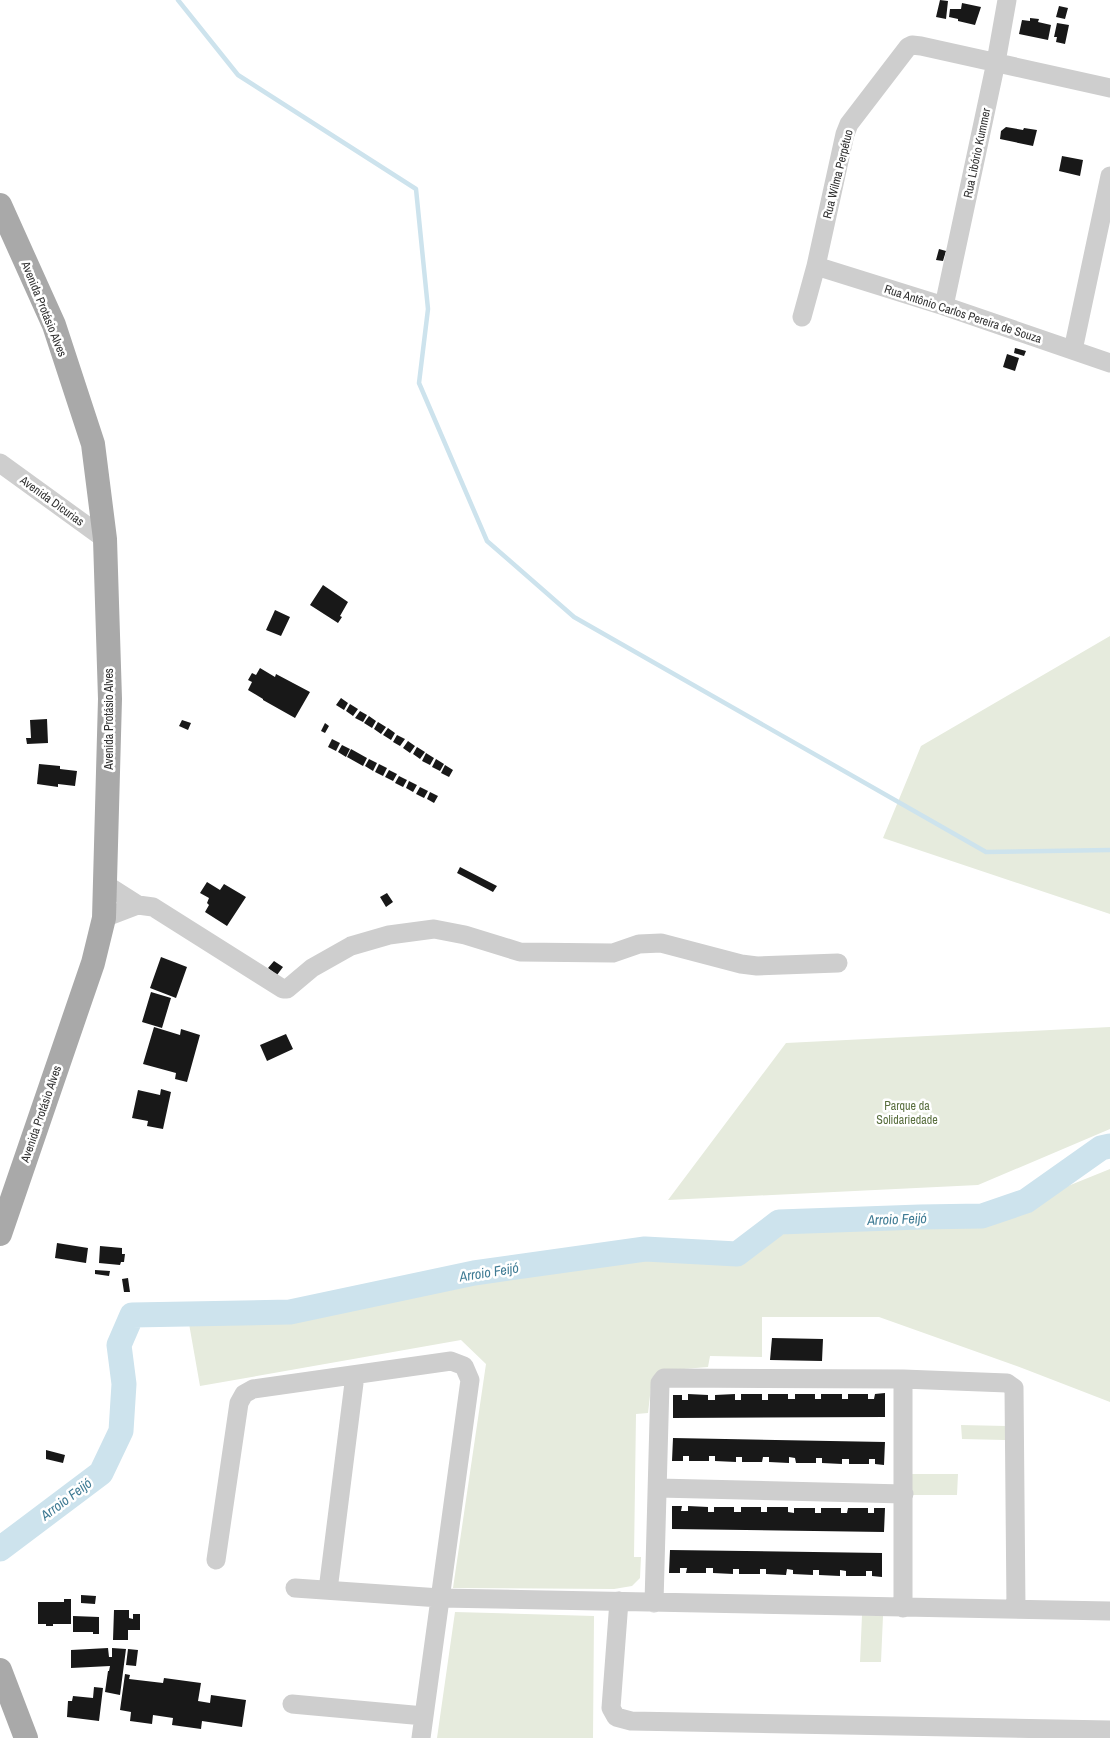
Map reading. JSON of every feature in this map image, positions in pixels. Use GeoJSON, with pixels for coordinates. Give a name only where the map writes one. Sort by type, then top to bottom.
{"type":"FeatureCollection","features":[{"type":"Feature","properties":{"kind":"main road","name":"Avenida Protásio Alves"},"geometry":{"type":"LineString","coordinates":[[0,205],[54,325],[93,444],[105,540],[110,699],[104,918],[93,963],[0,1234]]}},
{"type":"Feature","properties":{"kind":"main road"},"geometry":{"type":"LineString","coordinates":[[0,1673],[26,1738]]}},
{"type":"Feature","properties":{"kind":"street","name":"Rua Libório Kummer"},"geometry":{"type":"LineString","coordinates":[[944,306],[996,62],[1007,0]]}},
{"type":"Feature","properties":{"kind":"street","name":"Rua Wilma Perpétuo"},"geometry":{"type":"LineString","coordinates":[[802,317],[816,266],[849,124],[912,45],[1110,88]]}},
{"type":"Feature","properties":{"kind":"street"},"geometry":{"type":"LineString","coordinates":[[1073,350],[1110,176]]}},
{"type":"Feature","properties":{"kind":"street","name":"Rua Antônio Carlos Pereira de Souza"},"geometry":{"type":"LineString","coordinates":[[816,266],[944,306],[1110,362]]}},
{"type":"Feature","properties":{"kind":"street","name":"Avenida Dicurias"},"geometry":{"type":"LineString","coordinates":[[0,463],[105,540]]}},
{"type":"Feature","properties":{"kind":"street"},"geometry":{"type":"LineString","coordinates":[[105,884],[138,904],[153,907],[287,990],[312,968],[351,946],[389,935],[434,929],[465,935],[520,952],[612,953],[639,944],[661,943],[741,964],[757,966],[838,963]]}},
{"type":"Feature","properties":{"kind":"street"},"geometry":{"type":"LineString","coordinates":[[104,918],[138,904]]}},
{"type":"Feature","properties":{"kind":"street"},"geometry":{"type":"LineString","coordinates":[[216,1560],[239,1403],[244,1394],[253,1389],[451,1361],[464,1366],[470,1380],[421,1738]]}},
{"type":"Feature","properties":{"kind":"street"},"geometry":{"type":"LineString","coordinates":[[328,1590],[355,1375]]}},
{"type":"Feature","properties":{"kind":"street"},"geometry":{"type":"LineString","coordinates":[[654,1603],[660,1383],[664,1378],[903,1379],[1007,1383],[1014,1388],[1016,1609]]}},
{"type":"Feature","properties":{"kind":"street"},"geometry":{"type":"LineString","coordinates":[[903,1379],[903,1608]]}},
{"type":"Feature","properties":{"kind":"street"},"geometry":{"type":"LineString","coordinates":[[658,1488],[904,1494]]}},
{"type":"Feature","properties":{"kind":"street"},"geometry":{"type":"LineString","coordinates":[[295,1588],[440,1598],[1110,1611]]}},
{"type":"Feature","properties":{"kind":"street"},"geometry":{"type":"LineString","coordinates":[[618,1601],[611,1708],[616,1717],[631,1721],[1110,1730]]}},
{"type":"Feature","properties":{"kind":"street"},"geometry":{"type":"LineString","coordinates":[[292,1704],[424,1716]]}},
{"type":"Feature","properties":{"kind":"green space"},"geometry":{"type":"Polygon","coordinates":[[[1110,636],[1110,914],[883,838],[921,746],[1110,636]]]}},
{"type":"Feature","properties":{"kind":"green space","name":"Parque da Solidariedade"},"geometry":{"type":"Polygon","coordinates":[[[1110,1027],[1110,1129],[978,1185],[668,1200],[786,1043],[1110,1027]]]}},
{"type":"Feature","properties":{"kind":"green space"},"geometry":{"type":"Polygon","coordinates":[[[1110,1169],[1110,1402],[1022,1368],[879,1317],[762,1317],[762,1357],[710,1356],[708,1367],[659,1371],[652,1378],[648,1413],[636,1414],[634,1557],[641,1557],[640,1578],[632,1586],[614,1589],[453,1588],[486,1364],[461,1340],[200,1386],[188,1318],[289,1317],[523,1273],[642,1256],[736,1260],[780,1229],[979,1222],[1110,1169]]]}},
{"type":"Feature","properties":{"kind":"green space"},"geometry":{"type":"Polygon","coordinates":[[[961,1425],[1006,1426],[1005,1440],[962,1439],[961,1425]]]}},
{"type":"Feature","properties":{"kind":"green space"},"geometry":{"type":"Polygon","coordinates":[[[909,1474],[958,1474],[957,1495],[909,1495],[909,1474]]]}},
{"type":"Feature","properties":{"kind":"green space"},"geometry":{"type":"Polygon","coordinates":[[[455,1612],[594,1616],[593,1738],[437,1738],[455,1612]]]}},
{"type":"Feature","properties":{"kind":"green space"},"geometry":{"type":"Polygon","coordinates":[[[862,1615],[883,1616],[881,1662],[860,1662],[862,1615]]]}},
{"type":"Feature","properties":{"kind":"building"},"geometry":{"type":"Polygon","coordinates":[[[940,0],[948,1],[946,19],[936,17],[940,0]]]}},
{"type":"Feature","properties":{"kind":"building"},"geometry":{"type":"Polygon","coordinates":[[[962,3],[981,7],[975,25],[949,17],[950,9],[961,9],[962,3]]]}},
{"type":"Feature","properties":{"kind":"building"},"geometry":{"type":"Polygon","coordinates":[[[1059,6],[1068,8],[1065,19],[1056,17],[1059,6]]]}},
{"type":"Feature","properties":{"kind":"building"},"geometry":{"type":"Polygon","coordinates":[[[1030,18],[1039,19],[1038,22],[1051,25],[1048,40],[1019,34],[1022,20],[1030,21],[1030,18]]]}},
{"type":"Feature","properties":{"kind":"building"},"geometry":{"type":"Polygon","coordinates":[[[1057,23],[1069,25],[1065,44],[1056,42],[1057,37],[1054,37],[1057,23]]]}},
{"type":"Feature","properties":{"kind":"building"},"geometry":{"type":"Polygon","coordinates":[[[1006,127],[1037,130],[1033,146],[1000,139],[1001,131],[1006,127]]]}},
{"type":"Feature","properties":{"kind":"building"},"geometry":{"type":"Polygon","coordinates":[[[1062,156],[1083,160],[1080,176],[1059,171],[1062,156]]]}},
{"type":"Feature","properties":{"kind":"building"},"geometry":{"type":"Polygon","coordinates":[[[939,249],[946,251],[943,261],[936,260],[939,249]]]}},
{"type":"Feature","properties":{"kind":"building"},"geometry":{"type":"Polygon","coordinates":[[[1015,348],[1026,351],[1024,356],[1014,353],[1015,348]]]}},
{"type":"Feature","properties":{"kind":"building"},"geometry":{"type":"Polygon","coordinates":[[[1007,354],[1019,358],[1015,371],[1003,367],[1007,354]]]}},
{"type":"Feature","properties":{"kind":"building"},"geometry":{"type":"Polygon","coordinates":[[[323,585],[348,602],[338,623],[310,605],[323,585]]]}},
{"type":"Feature","properties":{"kind":"building"},"geometry":{"type":"Polygon","coordinates":[[[275,610],[290,617],[281,636],[266,630],[275,610]]]}},
{"type":"Feature","properties":{"kind":"building"},"geometry":{"type":"Polygon","coordinates":[[[260,668],[275,677],[276,674],[310,692],[295,718],[248,690],[252,682],[248,680],[252,673],[256,675],[260,668]]]}},
{"type":"Feature","properties":{"kind":"building"},"geometry":{"type":"Polygon","coordinates":[[[341,698],[348,703],[344,710],[336,705],[341,698]]]}},
{"type":"Feature","properties":{"kind":"building"},"geometry":{"type":"Polygon","coordinates":[[[350,704],[358,709],[353,716],[346,711],[350,704]]]}},
{"type":"Feature","properties":{"kind":"building"},"geometry":{"type":"Polygon","coordinates":[[[360,711],[367,715],[363,722],[355,718],[360,711]]]}},
{"type":"Feature","properties":{"kind":"building"},"geometry":{"type":"Polygon","coordinates":[[[369,716],[376,721],[372,728],[364,723],[369,716]]]}},
{"type":"Feature","properties":{"kind":"building"},"geometry":{"type":"Polygon","coordinates":[[[47,719],[48,743],[27,744],[26,738],[31,738],[30,720],[47,719]]]}},
{"type":"Feature","properties":{"kind":"building"},"geometry":{"type":"Polygon","coordinates":[[[182,720],[191,723],[188,730],[179,726],[182,720]]]}},
{"type":"Feature","properties":{"kind":"building"},"geometry":{"type":"Polygon","coordinates":[[[378,722],[386,727],[381,734],[374,729],[378,722]]]}},
{"type":"Feature","properties":{"kind":"building"},"geometry":{"type":"Polygon","coordinates":[[[325,723],[329,726],[325,733],[321,731],[325,723]]]}},
{"type":"Feature","properties":{"kind":"building"},"geometry":{"type":"Polygon","coordinates":[[[388,728],[395,733],[391,740],[383,735],[388,728]]]}},
{"type":"Feature","properties":{"kind":"building"},"geometry":{"type":"Polygon","coordinates":[[[397,735],[405,739],[400,746],[393,742],[397,735]]]}},
{"type":"Feature","properties":{"kind":"building"},"geometry":{"type":"Polygon","coordinates":[[[332,739],[340,743],[336,751],[328,747],[332,739]]]}},
{"type":"Feature","properties":{"kind":"building"},"geometry":{"type":"Polygon","coordinates":[[[408,741],[415,746],[410,753],[403,748],[408,741]]]}},
{"type":"Feature","properties":{"kind":"building"},"geometry":{"type":"Polygon","coordinates":[[[342,745],[350,749],[346,757],[338,752],[342,745]]]}},
{"type":"Feature","properties":{"kind":"building"},"geometry":{"type":"Polygon","coordinates":[[[417,747],[425,752],[420,759],[413,754],[417,747]]]}},
{"type":"Feature","properties":{"kind":"building"},"geometry":{"type":"Polygon","coordinates":[[[351,749],[367,758],[363,766],[347,757],[351,749]]]}},
{"type":"Feature","properties":{"kind":"building"},"geometry":{"type":"Polygon","coordinates":[[[426,753],[434,758],[430,765],[422,761],[426,753]]]}},
{"type":"Feature","properties":{"kind":"building"},"geometry":{"type":"Polygon","coordinates":[[[369,759],[377,763],[373,771],[365,766],[369,759]]]}},
{"type":"Feature","properties":{"kind":"building"},"geometry":{"type":"Polygon","coordinates":[[[436,759],[444,764],[440,771],[432,767],[436,759]]]}},
{"type":"Feature","properties":{"kind":"building"},"geometry":{"type":"Polygon","coordinates":[[[39,764],[60,766],[60,769],[77,771],[75,786],[58,784],[58,787],[37,784],[39,764]]]}},
{"type":"Feature","properties":{"kind":"building"},"geometry":{"type":"Polygon","coordinates":[[[379,764],[387,768],[383,776],[375,772],[379,764]]]}},
{"type":"Feature","properties":{"kind":"building"},"geometry":{"type":"Polygon","coordinates":[[[445,765],[453,770],[449,777],[441,773],[445,765]]]}},
{"type":"Feature","properties":{"kind":"building"},"geometry":{"type":"Polygon","coordinates":[[[389,770],[397,774],[393,781],[385,777],[389,770]]]}},
{"type":"Feature","properties":{"kind":"building"},"geometry":{"type":"Polygon","coordinates":[[[399,776],[407,780],[403,787],[395,783],[399,776]]]}},
{"type":"Feature","properties":{"kind":"building"},"geometry":{"type":"Polygon","coordinates":[[[409,781],[417,785],[413,792],[406,788],[409,781]]]}},
{"type":"Feature","properties":{"kind":"building"},"geometry":{"type":"Polygon","coordinates":[[[420,787],[428,791],[424,798],[416,794],[420,787]]]}},
{"type":"Feature","properties":{"kind":"building"},"geometry":{"type":"Polygon","coordinates":[[[430,792],[438,796],[434,803],[427,799],[430,792]]]}},
{"type":"Feature","properties":{"kind":"building"},"geometry":{"type":"Polygon","coordinates":[[[460,867],[497,886],[493,892],[457,873],[460,867]]]}},
{"type":"Feature","properties":{"kind":"building"},"geometry":{"type":"Polygon","coordinates":[[[207,882],[220,890],[224,884],[246,897],[227,926],[205,912],[209,905],[207,903],[209,898],[200,893],[207,882]]]}},
{"type":"Feature","properties":{"kind":"building"},"geometry":{"type":"Polygon","coordinates":[[[387,893],[393,902],[386,907],[380,897],[387,893]]]}},
{"type":"Feature","properties":{"kind":"building"},"geometry":{"type":"Polygon","coordinates":[[[161,957],[187,967],[176,998],[150,988],[161,957]]]}},
{"type":"Feature","properties":{"kind":"building"},"geometry":{"type":"Polygon","coordinates":[[[274,961],[283,967],[277,975],[268,968],[274,961]]]}},
{"type":"Feature","properties":{"kind":"building"},"geometry":{"type":"Polygon","coordinates":[[[151,992],[171,998],[162,1028],[142,1022],[151,992]]]}},
{"type":"Feature","properties":{"kind":"building"},"geometry":{"type":"Polygon","coordinates":[[[154,1027],[180,1035],[181,1029],[200,1035],[187,1082],[175,1079],[176,1073],[143,1064],[154,1027]]]}},
{"type":"Feature","properties":{"kind":"building"},"geometry":{"type":"Polygon","coordinates":[[[286,1034],[293,1049],[267,1061],[260,1045],[286,1034]]]}},
{"type":"Feature","properties":{"kind":"building"},"geometry":{"type":"Polygon","coordinates":[[[161,1089],[171,1092],[163,1129],[147,1126],[148,1121],[132,1118],[138,1090],[160,1095],[161,1089]]]}},
{"type":"Feature","properties":{"kind":"building"},"geometry":{"type":"Polygon","coordinates":[[[57,1243],[88,1248],[86,1263],[55,1258],[57,1243]]]}},
{"type":"Feature","properties":{"kind":"building"},"geometry":{"type":"Polygon","coordinates":[[[100,1246],[122,1248],[122,1254],[125,1254],[124,1262],[121,1262],[120,1265],[99,1263],[100,1246]]]}},
{"type":"Feature","properties":{"kind":"building"},"geometry":{"type":"Polygon","coordinates":[[[95,1270],[110,1271],[109,1276],[95,1274],[95,1270]]]}},
{"type":"Feature","properties":{"kind":"building"},"geometry":{"type":"Polygon","coordinates":[[[128,1278],[130,1292],[124,1292],[122,1279],[128,1278]]]}},
{"type":"Feature","properties":{"kind":"building"},"geometry":{"type":"Polygon","coordinates":[[[772,1338],[823,1339],[822,1361],[770,1360],[772,1338]]]}},
{"type":"Feature","properties":{"kind":"building"},"geometry":{"type":"Polygon","coordinates":[[[885,1393],[885,1417],[673,1418],[673,1395],[682,1395],[682,1400],[688,1400],[688,1394],[708,1395],[708,1400],[715,1400],[715,1395],[735,1394],[735,1400],[741,1400],[741,1394],[762,1394],[762,1400],[768,1400],[768,1394],[788,1394],[788,1399],[795,1399],[795,1394],[815,1394],[815,1399],[821,1399],[821,1394],[842,1394],[842,1399],[848,1399],[848,1394],[868,1394],[868,1399],[874,1399],[875,1394],[885,1393]]]}},
{"type":"Feature","properties":{"kind":"building"},"geometry":{"type":"Polygon","coordinates":[[[673,1438],[885,1442],[884,1465],[875,1464],[875,1459],[869,1459],[869,1464],[849,1464],[849,1459],[842,1459],[842,1464],[822,1463],[822,1458],[816,1458],[816,1463],[796,1463],[795,1458],[789,1457],[789,1463],[769,1462],[769,1457],[763,1457],[762,1462],[742,1462],[742,1457],[736,1457],[736,1462],[715,1461],[715,1456],[709,1456],[709,1461],[689,1461],[689,1456],[683,1456],[683,1461],[672,1461],[673,1438]]]}},
{"type":"Feature","properties":{"kind":"building"},"geometry":{"type":"Polygon","coordinates":[[[46,1450],[65,1455],[63,1463],[46,1459],[46,1450]]]}},
{"type":"Feature","properties":{"kind":"building"},"geometry":{"type":"Polygon","coordinates":[[[672,1506],[682,1506],[681,1511],[688,1511],[688,1506],[708,1507],[708,1512],[714,1512],[714,1507],[734,1507],[734,1512],[741,1512],[741,1507],[761,1507],[761,1512],[767,1512],[767,1507],[788,1507],[788,1512],[794,1513],[794,1508],[815,1508],[815,1513],[821,1513],[821,1508],[841,1508],[841,1513],[847,1513],[848,1508],[868,1508],[868,1513],[874,1513],[874,1508],[885,1508],[884,1532],[672,1529],[672,1506]]]}},
{"type":"Feature","properties":{"kind":"building"},"geometry":{"type":"Polygon","coordinates":[[[670,1550],[882,1553],[882,1577],[872,1576],[872,1571],[866,1571],[866,1576],[846,1576],[846,1571],[840,1570],[840,1576],[819,1575],[819,1570],[813,1570],[813,1575],[793,1574],[793,1570],[787,1569],[786,1575],[766,1574],[766,1569],[760,1569],[760,1574],[739,1574],[739,1569],[733,1569],[733,1574],[713,1573],[713,1568],[706,1568],[706,1573],[686,1573],[687,1568],[680,1568],[680,1573],[669,1573],[670,1550]]]}},
{"type":"Feature","properties":{"kind":"building"},"geometry":{"type":"Polygon","coordinates":[[[81,1595],[96,1596],[95,1604],[81,1603],[81,1595]]]}},
{"type":"Feature","properties":{"kind":"building"},"geometry":{"type":"Polygon","coordinates":[[[64,1599],[71,1599],[71,1624],[46,1626],[46,1624],[38,1624],[38,1602],[64,1602],[64,1599]]]}},
{"type":"Feature","properties":{"kind":"building"},"geometry":{"type":"Polygon","coordinates":[[[114,1610],[129,1610],[129,1618],[133,1619],[133,1614],[140,1614],[140,1630],[128,1630],[128,1640],[113,1640],[114,1610]]]}},
{"type":"Feature","properties":{"kind":"building"},"geometry":{"type":"Polygon","coordinates":[[[73,1616],[99,1617],[99,1634],[93,1634],[93,1632],[73,1632],[73,1616]]]}},
{"type":"Feature","properties":{"kind":"building"},"geometry":{"type":"Polygon","coordinates":[[[108,1648],[109,1657],[112,1657],[112,1648],[126,1649],[120,1695],[105,1692],[110,1666],[71,1668],[71,1650],[108,1648]]]}},
{"type":"Feature","properties":{"kind":"building"},"geometry":{"type":"Polygon","coordinates":[[[128,1649],[138,1650],[136,1666],[126,1665],[128,1649]]]}},
{"type":"Feature","properties":{"kind":"building"},"geometry":{"type":"Polygon","coordinates":[[[125,1674],[130,1675],[129,1679],[163,1683],[164,1678],[201,1683],[198,1701],[210,1703],[211,1695],[246,1700],[242,1727],[202,1721],[201,1729],[172,1725],[173,1718],[153,1715],[152,1724],[130,1721],[131,1712],[120,1710],[125,1674]]]}},
{"type":"Feature","properties":{"kind":"building"},"geometry":{"type":"Polygon","coordinates":[[[94,1687],[103,1688],[99,1721],[67,1717],[68,1701],[72,1701],[73,1696],[93,1698],[94,1687]]]}},
{"type":"Feature","properties":{"kind":"waterway"},"geometry":{"type":"LineString","coordinates":[[178,0],[238,75],[416,189],[428,309],[419,383],[487,541],[574,617],[986,852],[1110,850]]}},
{"type":"Feature","properties":{"kind":"waterway","name":"Arroio Feijó"},"geometry":{"type":"LineString","coordinates":[[0,1549],[101,1473],[121,1431],[124,1384],[119,1345],[132,1315],[290,1312],[474,1273],[645,1249],[737,1254],[779,1222],[982,1216],[1026,1201],[1101,1148],[1110,1146]]}}]}
